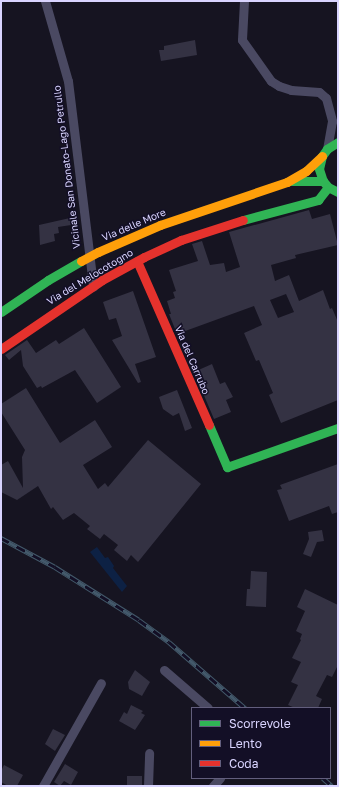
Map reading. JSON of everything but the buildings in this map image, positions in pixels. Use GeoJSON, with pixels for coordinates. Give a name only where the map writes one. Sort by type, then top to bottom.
{"type":"FeatureCollection","features":[{"type":"Feature","properties":{"kind":"street","name":"Vicinale San Donato-Lago Petrullo"},"geometry":{"type":"LineString","coordinates":[[45,1],[68,81],[93,286]]}},
{"type":"Feature","properties":{"kind":"street"},"geometry":{"type":"LineString","coordinates":[[244,1],[242,40],[271,81],[279,86],[291,90],[319,92],[326,98],[335,124],[319,169],[332,189]]}},
{"type":"Feature","properties":{"kind":"street"},"geometry":{"type":"LineString","coordinates":[[287,182],[306,171],[324,153],[338,142]]}},
{"type":"Feature","properties":{"kind":"street"},"geometry":{"type":"LineString","coordinates":[[287,182],[332,189]]}},
{"type":"Feature","properties":{"kind":"street","name":"Via delle More"},"geometry":{"type":"LineString","coordinates":[[1,312],[48,280],[98,252],[160,225],[287,182]]}},
{"type":"Feature","properties":{"kind":"street","name":"Via del Melocotogno"},"geometry":{"type":"LineString","coordinates":[[1,349],[93,286],[137,261],[181,240],[222,226],[318,200],[332,189]]}},
{"type":"Feature","properties":{"kind":"street","name":"Via del Carrubo"},"geometry":{"type":"LineString","coordinates":[[137,261],[226,468],[338,428]]}},
{"type":"Feature","properties":{"kind":"street"},"geometry":{"type":"LineString","coordinates":[[164,670],[207,707]]}},
{"type":"Feature","properties":{"kind":"street"},"geometry":{"type":"LineString","coordinates":[[43,786],[101,683]]}},
{"type":"Feature","properties":{"kind":"street"},"geometry":{"type":"LineString","coordinates":[[148,786],[149,752]]}},
{"type":"Feature","properties":{"kind":"water"},"geometry":{"type":"Polygon","coordinates":[[[97,547],[105,558],[108,557],[114,566],[113,568],[127,586],[122,592],[90,552],[97,547]]]}},
{"type":"Feature","properties":{"kind":"railway"},"geometry":{"type":"LineString","coordinates":[[1,538],[55,567],[139,620],[169,642],[244,707]]}},
{"type":"Feature","properties":{"kind":"railway"},"geometry":{"type":"LineString","coordinates":[[324,779],[332,786]]}},
{"type":"Feature","properties":{"kind":"traffic: fast"},"geometry":{"type":"LineString","coordinates":[[338,142],[327,149],[322,156],[319,169],[323,181],[328,187],[338,192]]}},
{"type":"Feature","properties":{"kind":"traffic: fast"},"geometry":{"type":"LineString","coordinates":[[292,181],[323,181]]}},
{"type":"Feature","properties":{"kind":"traffic: fast"},"geometry":{"type":"LineString","coordinates":[[243,220],[318,200],[328,187]]}},
{"type":"Feature","properties":{"kind":"traffic: fast"},"geometry":{"type":"LineString","coordinates":[[1,312],[48,280],[81,261]]}},
{"type":"Feature","properties":{"kind":"traffic: fast"},"geometry":{"type":"LineString","coordinates":[[209,425],[227,467],[338,428]]}},
{"type":"Feature","properties":{"kind":"traffic: slow"},"geometry":{"type":"LineString","coordinates":[[98,252],[160,225],[287,182],[306,171],[322,156]]}},
{"type":"Feature","properties":{"kind":"traffic: slow"},"geometry":{"type":"LineString","coordinates":[[81,261],[98,252]]}},
{"type":"Feature","properties":{"kind":"traffic: jam"},"geometry":{"type":"LineString","coordinates":[[1,349],[102,280],[144,257],[181,240],[243,220]]}},
{"type":"Feature","properties":{"kind":"traffic: jam"},"geometry":{"type":"LineString","coordinates":[[137,261],[209,425]]}}]}
